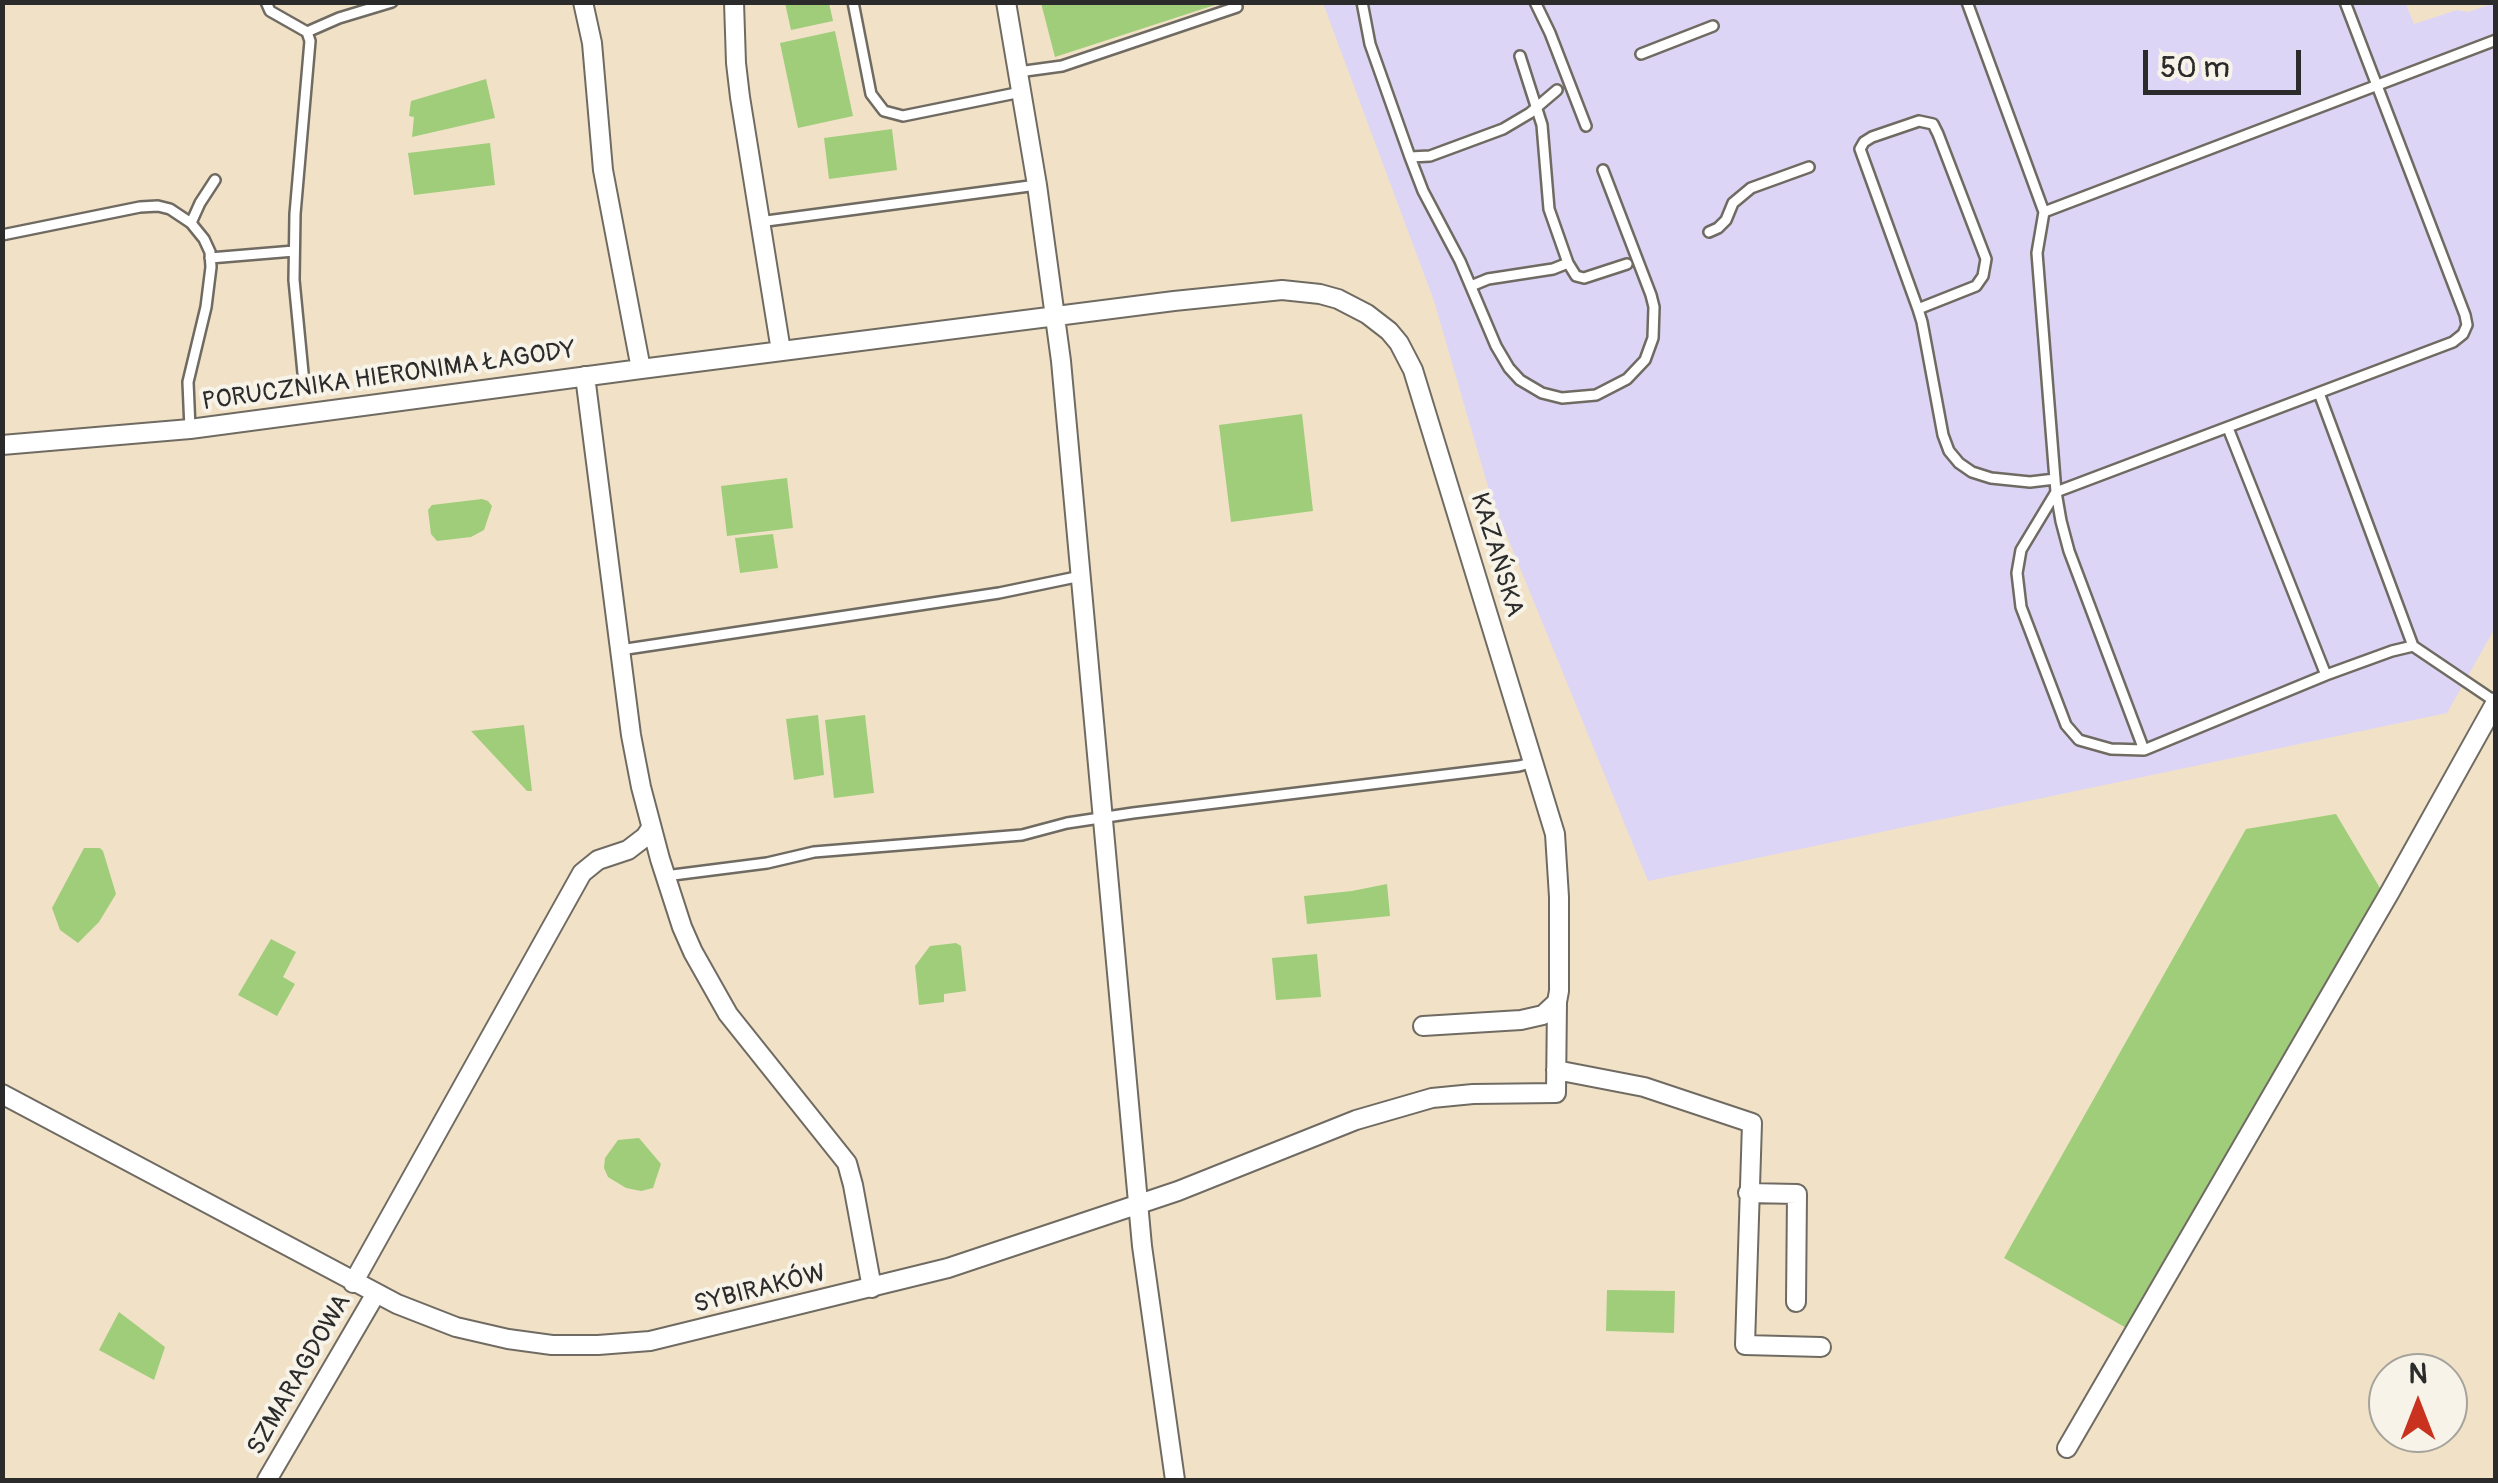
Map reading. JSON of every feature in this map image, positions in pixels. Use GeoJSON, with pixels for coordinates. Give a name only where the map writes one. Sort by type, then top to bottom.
{"type":"FeatureCollection","features":[{"type":"Feature","properties":{"kind":"street"},"geometry":{"type":"LineString","coordinates":[[583,2],[592,42],[601,155],[641,369]]}},
{"type":"Feature","properties":{"kind":"street"},"geometry":{"type":"LineString","coordinates":[[734,2],[738,78],[781,351]]}},
{"type":"Feature","properties":{"kind":"street"},"geometry":{"type":"LineString","coordinates":[[1006,2],[1056,318],[1142,1246],[1175,1480]]}},
{"type":"Feature","properties":{"kind":"street","name":"KAZAŃSKA"},"geometry":{"type":"LineString","coordinates":[[1056,318],[1282,290],[1303,291],[1338,299],[1368,314],[1389,331],[1406,354],[1420,388],[1555,834],[1559,992],[1556,1093]]}},
{"type":"Feature","properties":{"kind":"street","name":"PORUCZNIKA HIERONIMA ŁAGODY"},"geometry":{"type":"LineString","coordinates":[[2,445],[190,429],[1056,318]]}},
{"type":"Feature","properties":{"kind":"street"},"geometry":{"type":"LineString","coordinates":[[585,376],[631,735],[663,867],[693,952],[728,1014],[847,1163],[872,1288]]}},
{"type":"Feature","properties":{"kind":"street"},"geometry":{"type":"LineString","coordinates":[[2068,1448],[2496,702]]}},
{"type":"Feature","properties":{"kind":"street"},"geometry":{"type":"LineString","coordinates":[[353,1283],[582,874],[598,860],[628,850],[651,828]]}},
{"type":"Feature","properties":{"kind":"street"},"geometry":{"type":"LineString","coordinates":[[628,850],[653,854],[663,867]]}},
{"type":"Feature","properties":{"kind":"street"},"geometry":{"type":"LineString","coordinates":[[1423,1026],[1521,1020],[1543,1015],[1557,1002]]}},
{"type":"Feature","properties":{"kind":"street"},"geometry":{"type":"LineString","coordinates":[[1556,1070],[1644,1087],[1752,1123],[1745,1345],[1821,1347]]}},
{"type":"Feature","properties":{"kind":"street","name":"SYBIRAKÓW"},"geometry":{"type":"LineString","coordinates":[[2,1094],[375,1295],[480,1334],[552,1345],[598,1345],[650,1341],[948,1268],[1178,1191],[1356,1120],[1432,1098],[1556,1093]]}},
{"type":"Feature","properties":{"kind":"street"},"geometry":{"type":"LineString","coordinates":[[1748,1193],[1797,1194],[1796,1302]]}},
{"type":"Feature","properties":{"kind":"street","name":"SZMARAGDOWA"},"geometry":{"type":"LineString","coordinates":[[267,1480],[375,1295]]}},
{"type":"Feature","properties":{"kind":"lane"},"geometry":{"type":"LineString","coordinates":[[266,2],[270,11],[306,32],[310,42],[294,214],[294,280],[302,373]]}},
{"type":"Feature","properties":{"kind":"lane"},"geometry":{"type":"LineString","coordinates":[[306,32],[392,2]]}},
{"type":"Feature","properties":{"kind":"lane"},"geometry":{"type":"LineString","coordinates":[[853,2],[871,94],[884,110],[903,116],[1022,92]]}},
{"type":"Feature","properties":{"kind":"lane"},"geometry":{"type":"LineString","coordinates":[[1362,2],[1370,44],[1410,157],[1503,358],[1528,386],[1549,396],[1596,395],[1627,379],[1650,349],[1654,328],[1651,295],[1602,170]]}},
{"type":"Feature","properties":{"kind":"lane"},"geometry":{"type":"LineString","coordinates":[[1535,2],[1586,126]]}},
{"type":"Feature","properties":{"kind":"lane"},"geometry":{"type":"LineString","coordinates":[[1967,2],[2044,212],[2037,253],[2054,479],[2069,551],[2144,750]]}},
{"type":"Feature","properties":{"kind":"lane"},"geometry":{"type":"LineString","coordinates":[[2345,2],[2447,264],[2467,325],[2463,334],[2453,342],[2056,492],[2021,550],[2017,588],[2066,725],[2079,740],[2111,749],[2144,750],[2326,676],[2413,646]]}},
{"type":"Feature","properties":{"kind":"lane"},"geometry":{"type":"LineString","coordinates":[[1018,72],[1062,66],[1237,7]]}},
{"type":"Feature","properties":{"kind":"lane"},"geometry":{"type":"LineString","coordinates":[[1641,54],[1713,26]]}},
{"type":"Feature","properties":{"kind":"lane"},"geometry":{"type":"LineString","coordinates":[[2044,212],[2496,40]]}},
{"type":"Feature","properties":{"kind":"lane"},"geometry":{"type":"LineString","coordinates":[[1520,56],[1542,124],[1549,209],[1568,263],[1576,276],[1584,278],[1627,264]]}},
{"type":"Feature","properties":{"kind":"lane"},"geometry":{"type":"LineString","coordinates":[[1410,157],[1430,156],[1503,129],[1557,90]]}},
{"type":"Feature","properties":{"kind":"lane"},"geometry":{"type":"LineString","coordinates":[[1918,309],[1976,286],[1986,269],[1986,259],[1938,134],[1933,124],[1926,121],[1872,137],[1860,149],[1922,322],[1949,452],[1972,472],[1990,478],[2030,482],[2054,479]]}},
{"type":"Feature","properties":{"kind":"lane"},"geometry":{"type":"LineString","coordinates":[[1709,232],[1726,220],[1740,195],[1809,166]]}},
{"type":"Feature","properties":{"kind":"lane"},"geometry":{"type":"LineString","coordinates":[[192,223],[215,180]]}},
{"type":"Feature","properties":{"kind":"lane"},"geometry":{"type":"LineString","coordinates":[[760,222],[1037,185]]}},
{"type":"Feature","properties":{"kind":"lane"},"geometry":{"type":"LineString","coordinates":[[2,234],[158,206],[192,223],[204,239],[211,267],[188,382],[190,429]]}},
{"type":"Feature","properties":{"kind":"lane"},"geometry":{"type":"LineString","coordinates":[[210,258],[294,252]]}},
{"type":"Feature","properties":{"kind":"lane"},"geometry":{"type":"LineString","coordinates":[[1471,286],[1488,278],[1553,269],[1568,263]]}},
{"type":"Feature","properties":{"kind":"lane"},"geometry":{"type":"LineString","coordinates":[[2320,393],[2413,646],[2496,702]]}},
{"type":"Feature","properties":{"kind":"lane"},"geometry":{"type":"LineString","coordinates":[[2228,428],[2326,676]]}},
{"type":"Feature","properties":{"kind":"lane"},"geometry":{"type":"LineString","coordinates":[[620,650],[999,593],[1082,576]]}},
{"type":"Feature","properties":{"kind":"lane"},"geometry":{"type":"LineString","coordinates":[[663,867],[767,863],[814,852],[1022,835],[1104,817],[1535,762]]}},
{"type":"Feature","properties":{"kind":"shaded area"},"geometry":{"type":"Polygon","coordinates":[[[2405,2],[2414,24],[2495,3],[2495,628],[2447,713],[1648,881],[1491,497],[1434,301],[1323,3],[2405,2]]]}},
{"type":"Feature","properties":{"kind":"green space"},"geometry":{"type":"Polygon","coordinates":[[[1041,2],[1221,3],[1055,57],[1041,2]]]}},
{"type":"Feature","properties":{"kind":"green space"},"geometry":{"type":"Polygon","coordinates":[[[785,3],[829,3],[833,21],[791,30],[785,3]]]}},
{"type":"Feature","properties":{"kind":"green space"},"geometry":{"type":"Polygon","coordinates":[[[835,31],[853,116],[798,128],[780,43],[835,31]]]}},
{"type":"Feature","properties":{"kind":"green space"},"geometry":{"type":"Polygon","coordinates":[[[486,79],[495,118],[412,137],[411,101],[486,79]]]}},
{"type":"Feature","properties":{"kind":"green space"},"geometry":{"type":"Polygon","coordinates":[[[892,129],[897,170],[829,179],[824,138],[892,129]]]}},
{"type":"Feature","properties":{"kind":"green space"},"geometry":{"type":"Polygon","coordinates":[[[490,143],[495,185],[414,195],[408,153],[490,143]]]}},
{"type":"Feature","properties":{"kind":"green space"},"geometry":{"type":"Polygon","coordinates":[[[1302,414],[1313,511],[1231,522],[1219,425],[1302,414]]]}},
{"type":"Feature","properties":{"kind":"green space"},"geometry":{"type":"Polygon","coordinates":[[[787,478],[793,528],[727,536],[721,486],[787,478]]]}},
{"type":"Feature","properties":{"kind":"green space"},"geometry":{"type":"Polygon","coordinates":[[[482,499],[492,506],[484,530],[471,537],[437,541],[431,534],[428,510],[432,505],[482,499]]]}},
{"type":"Feature","properties":{"kind":"green space"},"geometry":{"type":"Polygon","coordinates":[[[773,534],[778,568],[740,573],[735,538],[773,534]]]}},
{"type":"Feature","properties":{"kind":"green space"},"geometry":{"type":"Polygon","coordinates":[[[818,715],[824,775],[794,780],[786,719],[818,715]]]}},
{"type":"Feature","properties":{"kind":"green space"},"geometry":{"type":"Polygon","coordinates":[[[865,715],[874,793],[834,798],[825,720],[865,715]]]}},
{"type":"Feature","properties":{"kind":"green space"},"geometry":{"type":"Polygon","coordinates":[[[524,725],[532,791],[527,791],[471,731],[524,725]]]}},
{"type":"Feature","properties":{"kind":"green space"},"geometry":{"type":"Polygon","coordinates":[[[2336,814],[2380,888],[2128,1329],[2004,1258],[2246,829],[2336,814]]]}},
{"type":"Feature","properties":{"kind":"green space"},"geometry":{"type":"Polygon","coordinates":[[[84,848],[103,851],[116,894],[99,922],[78,943],[60,930],[52,908],[84,848]]]}},
{"type":"Feature","properties":{"kind":"green space"},"geometry":{"type":"Polygon","coordinates":[[[1387,884],[1390,916],[1307,924],[1304,896],[1387,884]]]}},
{"type":"Feature","properties":{"kind":"green space"},"geometry":{"type":"Polygon","coordinates":[[[271,939],[296,952],[283,977],[295,984],[277,1016],[238,995],[271,939]]]}},
{"type":"Feature","properties":{"kind":"green space"},"geometry":{"type":"Polygon","coordinates":[[[930,946],[961,946],[966,991],[944,994],[944,1002],[919,1005],[915,966],[930,946]]]}},
{"type":"Feature","properties":{"kind":"green space"},"geometry":{"type":"Polygon","coordinates":[[[1317,954],[1321,997],[1276,1000],[1272,958],[1317,954]]]}},
{"type":"Feature","properties":{"kind":"green space"},"geometry":{"type":"Polygon","coordinates":[[[639,1138],[661,1164],[653,1188],[641,1191],[626,1188],[608,1177],[604,1168],[605,1158],[618,1140],[639,1138]]]}},
{"type":"Feature","properties":{"kind":"green space"},"geometry":{"type":"Polygon","coordinates":[[[1607,1290],[1675,1291],[1674,1333],[1606,1331],[1607,1290]]]}},
{"type":"Feature","properties":{"kind":"green space"},"geometry":{"type":"Polygon","coordinates":[[[119,1312],[165,1347],[154,1380],[99,1350],[119,1312]]]}}]}
